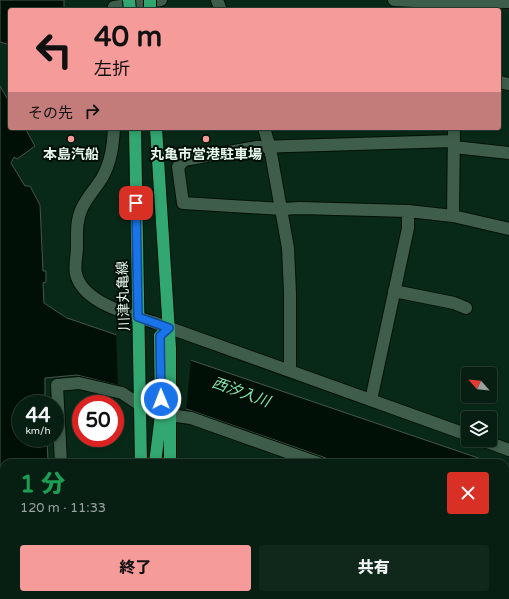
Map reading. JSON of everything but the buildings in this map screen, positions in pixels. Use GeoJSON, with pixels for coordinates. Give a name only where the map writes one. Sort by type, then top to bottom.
{"type":"FeatureCollection","features":[{"type":"Feature","properties":{"kind":"main road","name":"川津丸亀線"},"geometry":{"type":"LineString","coordinates":[[135,130],[138,317],[140,337],[141,459]]}},
{"type":"Feature","properties":{"kind":"main road"},"geometry":{"type":"LineString","coordinates":[[156,130],[170,459]]}},
{"type":"Feature","properties":{"kind":"main road"},"geometry":{"type":"LineString","coordinates":[[156,459],[167,412],[170,348],[164,332]]}},
{"type":"Feature","properties":{"kind":"street"},"geometry":{"type":"LineString","coordinates":[[114,8],[161,0]]}},
{"type":"Feature","properties":{"kind":"street"},"geometry":{"type":"LineString","coordinates":[[394,0],[452,6],[509,2]]}},
{"type":"Feature","properties":{"kind":"street"},"geometry":{"type":"LineString","coordinates":[[114,130],[113,149],[109,164],[102,178],[79,213],[76,274],[84,289],[91,296],[122,312],[138,317],[164,332],[290,371],[461,432]]}},
{"type":"Feature","properties":{"kind":"street"},"geometry":{"type":"LineString","coordinates":[[265,130],[270,148],[288,248],[290,293],[290,371]]}},
{"type":"Feature","properties":{"kind":"street"},"geometry":{"type":"LineString","coordinates":[[453,216],[454,130]]}},
{"type":"Feature","properties":{"kind":"street"},"geometry":{"type":"LineString","coordinates":[[509,153],[454,144],[257,147],[184,160],[178,167],[183,203],[282,209],[300,208],[408,212],[453,216],[509,229]]}},
{"type":"Feature","properties":{"kind":"street"},"geometry":{"type":"LineString","coordinates":[[371,400],[408,228],[408,212]]}},
{"type":"Feature","properties":{"kind":"street"},"geometry":{"type":"LineString","coordinates":[[394,291],[454,303],[466,308]]}},
{"type":"Feature","properties":{"kind":"street"},"geometry":{"type":"LineString","coordinates":[[61,459],[57,386],[79,383],[115,391],[122,393],[140,405]]}},
{"type":"Feature","properties":{"kind":"street"},"geometry":{"type":"LineString","coordinates":[[167,412],[191,418],[307,459]]}},
{"type":"Feature","properties":{"kind":"street"},"geometry":{"type":"LineString","coordinates":[[497,446],[509,450]]}},
{"type":"Feature","properties":{"kind":"water"},"geometry":{"type":"Polygon","coordinates":[[[0,0],[64,0],[64,8],[8,8],[8,44],[0,42],[0,0]]]}},
{"type":"Feature","properties":{"kind":"water","name":"西汐入川"},"geometry":{"type":"Polygon","coordinates":[[[0,86],[8,100],[8,130],[26,130],[35,146],[17,159],[14,157],[11,163],[25,186],[30,186],[40,205],[43,271],[46,271],[46,282],[43,283],[44,303],[67,318],[481,459],[329,459],[124,387],[77,375],[45,378],[45,395],[12,395],[12,447],[47,447],[48,459],[0,459],[0,86]]]}},
{"type":"Feature","properties":{"kind":"pier"},"geometry":{"type":"Polygon","coordinates":[[[116,332],[191,359],[186,410],[118,387],[116,332]]]}},
{"type":"Feature","properties":{"kind":"place","name":"本島汽船"},"geometry":{"type":"Point","coordinates":[71,139]}},
{"type":"Feature","properties":{"kind":"place","name":"丸亀市営港駐車場"},"geometry":{"type":"Point","coordinates":[206,139]}},
{"type":"Feature","properties":{"kind":"route"},"geometry":{"type":"LineString","coordinates":[[136,203],[138,317],[169,328],[160,336],[161,399]]}}]}
